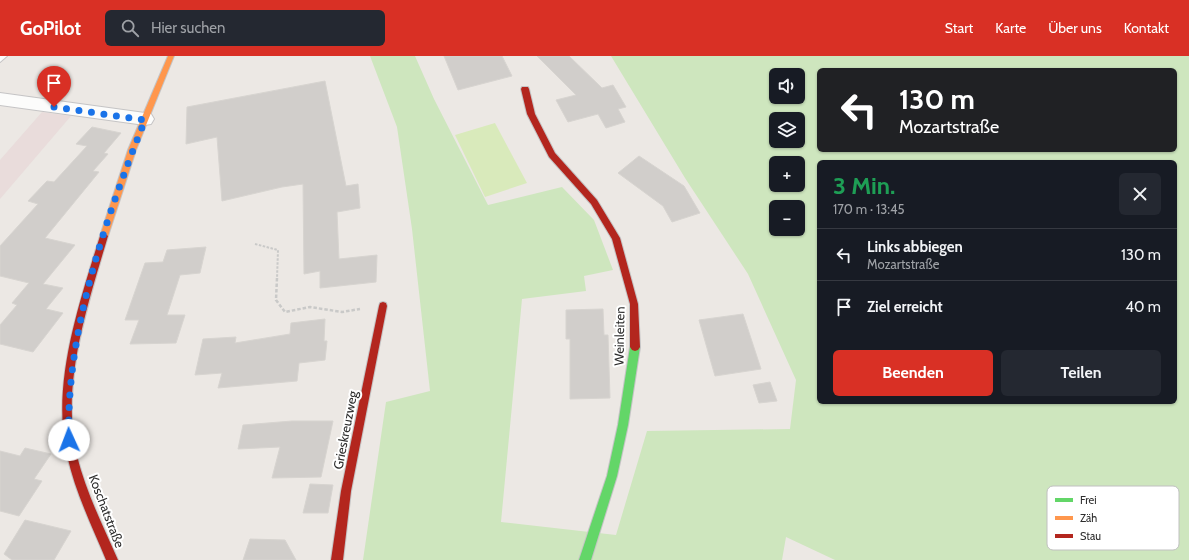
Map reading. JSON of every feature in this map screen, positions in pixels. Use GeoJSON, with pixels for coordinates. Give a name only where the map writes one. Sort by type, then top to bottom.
{"type":"FeatureCollection","features":[{"type":"Feature","properties":{"kind":"street","name":"Koschatstraße"},"geometry":{"type":"LineString","coordinates":[[112,560],[76,468],[69,440],[68,411],[73,357],[92,277],[124,171],[171,56]]}},
{"type":"Feature","properties":{"kind":"street","name":"Weinleiten"},"geometry":{"type":"LineString","coordinates":[[525,89],[530,114],[552,156],[594,202],[616,238],[634,304],[635,354],[623,425],[612,476],[585,560]]}},
{"type":"Feature","properties":{"kind":"street"},"geometry":{"type":"LineString","coordinates":[[0,99],[145,120]]}},
{"type":"Feature","properties":{"kind":"street","name":"Grieskreuzweg"},"geometry":{"type":"LineString","coordinates":[[337,560],[346,491],[383,306]]}},
{"type":"Feature","properties":{"kind":"lane"},"geometry":{"type":"LineString","coordinates":[[0,59],[3,56]]}},
{"type":"Feature","properties":{"kind":"path"},"geometry":{"type":"LineString","coordinates":[[255,244],[278,250],[276,300],[285,312],[310,307],[342,312],[383,306]]}},
{"type":"Feature","properties":{"kind":"shaded area"},"geometry":{"type":"Polygon","coordinates":[[[42,112],[71,116],[0,199],[0,160],[42,112]]]}},
{"type":"Feature","properties":{"kind":"green space"},"geometry":{"type":"Polygon","coordinates":[[[370,56],[415,56],[434,99],[488,205],[562,187],[594,220],[613,270],[584,276],[586,291],[522,299],[501,522],[616,535],[647,431],[790,429],[796,380],[748,274],[685,178],[611,56],[1189,56],[1189,560],[835,560],[786,537],[782,560],[363,560],[386,402],[430,391],[412,229],[397,127],[370,56]]]}},
{"type":"Feature","properties":{"kind":"green space"},"geometry":{"type":"Polygon","coordinates":[[[495,123],[527,183],[485,197],[455,135],[495,123]]]}},
{"type":"Feature","properties":{"kind":"building"},"geometry":{"type":"Polygon","coordinates":[[[444,56],[502,56],[512,76],[458,90],[444,56]]]}},
{"type":"Feature","properties":{"kind":"building"},"geometry":{"type":"Polygon","coordinates":[[[537,56],[569,56],[602,88],[613,85],[626,107],[618,109],[625,122],[606,128],[598,114],[568,122],[556,100],[576,95],[537,56]]]}},
{"type":"Feature","properties":{"kind":"building"},"geometry":{"type":"Polygon","coordinates":[[[325,81],[346,186],[358,184],[360,208],[337,212],[339,259],[377,255],[376,282],[320,288],[320,271],[304,274],[303,184],[282,187],[222,201],[217,137],[186,144],[187,107],[325,81]]]}},
{"type":"Feature","properties":{"kind":"building"},"geometry":{"type":"Polygon","coordinates":[[[92,127],[121,133],[104,153],[108,154],[93,171],[99,172],[45,238],[75,245],[43,284],[63,288],[46,309],[63,313],[33,352],[0,344],[0,325],[17,305],[12,303],[29,283],[0,276],[0,246],[38,204],[28,201],[47,181],[54,182],[87,146],[76,144],[92,127]]]}},
{"type":"Feature","properties":{"kind":"building"},"geometry":{"type":"Polygon","coordinates":[[[639,156],[684,186],[700,213],[672,222],[663,206],[618,173],[639,156]]]}},
{"type":"Feature","properties":{"kind":"building"},"geometry":{"type":"Polygon","coordinates":[[[206,247],[200,273],[180,275],[167,315],[185,315],[176,343],[130,344],[139,320],[125,320],[145,263],[163,262],[167,250],[206,247]]]}},
{"type":"Feature","properties":{"kind":"building"},"geometry":{"type":"Polygon","coordinates":[[[603,309],[604,335],[608,335],[610,398],[570,399],[570,339],[566,339],[566,310],[603,309]]]}},
{"type":"Feature","properties":{"kind":"building"},"geometry":{"type":"Polygon","coordinates":[[[743,314],[761,369],[715,376],[699,320],[743,314]]]}},
{"type":"Feature","properties":{"kind":"building"},"geometry":{"type":"Polygon","coordinates":[[[325,319],[324,341],[327,341],[325,360],[299,363],[297,381],[218,388],[222,373],[195,375],[203,339],[236,337],[235,343],[290,334],[291,323],[325,319]]]}},
{"type":"Feature","properties":{"kind":"building"},"geometry":{"type":"Polygon","coordinates":[[[770,382],[777,401],[759,403],[753,385],[770,382]]]}},
{"type":"Feature","properties":{"kind":"building"},"geometry":{"type":"Polygon","coordinates":[[[292,421],[333,421],[321,477],[272,478],[280,447],[238,449],[243,425],[292,421]]]}},
{"type":"Feature","properties":{"kind":"building"},"geometry":{"type":"Polygon","coordinates":[[[25,448],[51,454],[34,479],[42,481],[19,516],[0,511],[0,451],[20,456],[25,448]]]}},
{"type":"Feature","properties":{"kind":"building"},"geometry":{"type":"Polygon","coordinates":[[[310,484],[333,485],[328,513],[303,513],[310,484]]]}},
{"type":"Feature","properties":{"kind":"building"},"geometry":{"type":"Polygon","coordinates":[[[25,520],[71,531],[54,560],[12,560],[4,554],[25,520]]]}},
{"type":"Feature","properties":{"kind":"building"},"geometry":{"type":"Polygon","coordinates":[[[250,539],[285,540],[296,560],[243,560],[250,539]]]}},
{"type":"Feature","properties":{"kind":"traffic: fast"},"geometry":{"type":"LineString","coordinates":[[585,560],[612,476],[623,425],[635,347]]}},
{"type":"Feature","properties":{"kind":"traffic: slow"},"geometry":{"type":"LineString","coordinates":[[104,236],[132,150],[171,56]]}},
{"type":"Feature","properties":{"kind":"traffic: jam"},"geometry":{"type":"LineString","coordinates":[[525,89],[531,114],[552,155],[594,202],[616,238],[634,304],[635,347]]}},
{"type":"Feature","properties":{"kind":"traffic: jam"},"geometry":{"type":"LineString","coordinates":[[104,236],[76,337],[71,363],[67,415],[69,439],[76,470],[87,501],[112,560]]}},
{"type":"Feature","properties":{"kind":"traffic: jam"},"geometry":{"type":"LineString","coordinates":[[337,560],[346,491],[383,306]]}},
{"type":"Feature","properties":{"kind":"route"},"geometry":{"type":"LineString","coordinates":[[54,107],[145,120],[124,171],[96,261],[73,357],[68,411],[69,440]]}}]}
